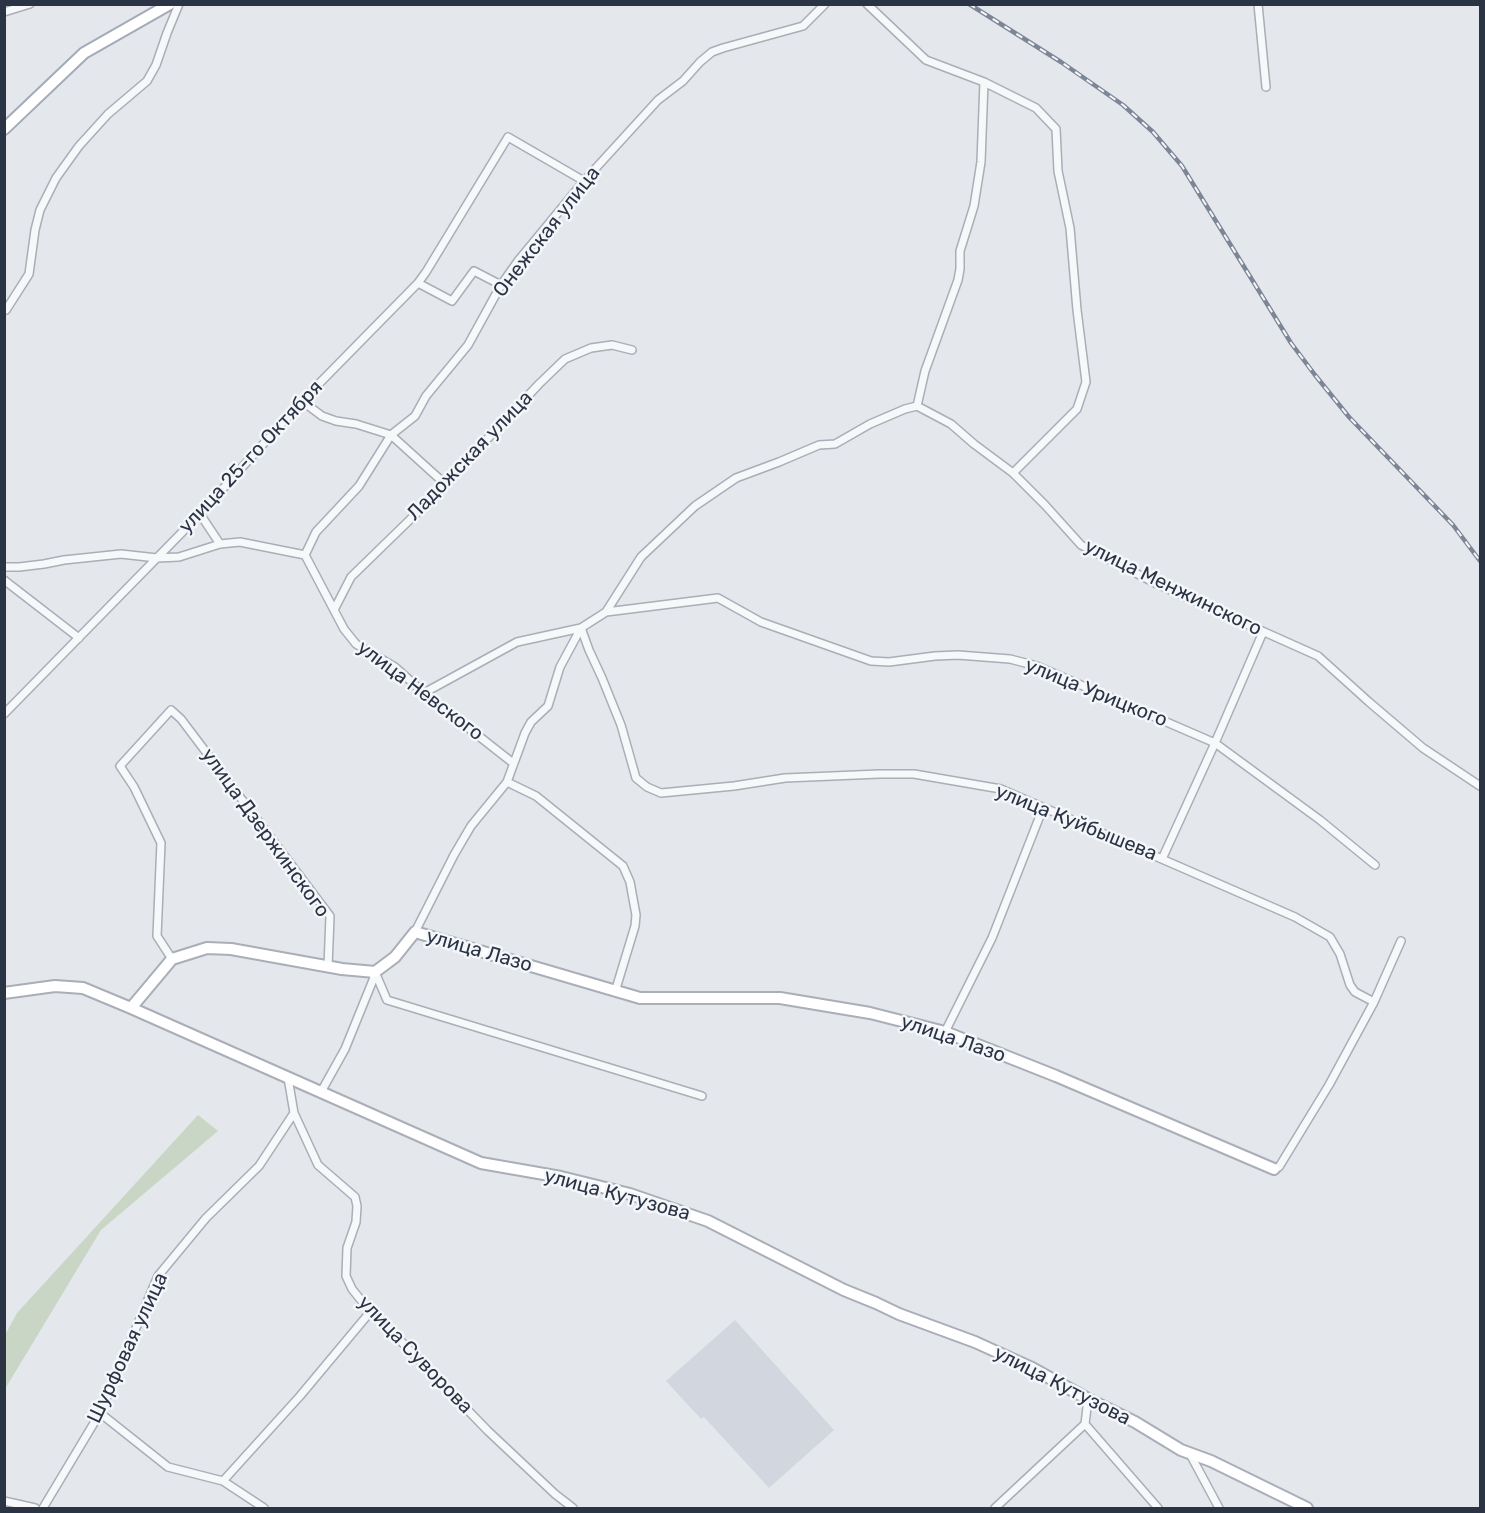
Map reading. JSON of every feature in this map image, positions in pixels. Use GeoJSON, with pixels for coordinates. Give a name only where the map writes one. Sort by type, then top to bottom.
{"type":"FeatureCollection","features":[{"type":"Feature","properties":{"kind":"street"},"geometry":{"type":"LineString","coordinates":[[4,12],[30,4]]}},
{"type":"Feature","properties":{"kind":"street"},"geometry":{"type":"LineString","coordinates":[[4,129],[84,53],[170,4]]}},
{"type":"Feature","properties":{"kind":"street"},"geometry":{"type":"LineString","coordinates":[[6,310],[29,274],[40,210],[56,178],[79,146],[108,114],[147,81],[156,65],[178,4]]}},
{"type":"Feature","properties":{"kind":"street","name":"Онежская улица"},"geometry":{"type":"LineString","coordinates":[[305,555],[316,532],[359,486],[391,435],[415,416],[426,396],[468,345],[501,285],[518,261],[584,181],[658,100],[683,81],[712,52],[803,26],[825,4]]}},
{"type":"Feature","properties":{"kind":"street"},"geometry":{"type":"LineString","coordinates":[[867,4],[926,60],[984,82],[1036,108],[1056,129],[1058,171],[1070,228],[1086,382],[1077,408],[1014,473]]}},
{"type":"Feature","properties":{"kind":"street"},"geometry":{"type":"LineString","coordinates":[[1258,4],[1266,87]]}},
{"type":"Feature","properties":{"kind":"street"},"geometry":{"type":"LineString","coordinates":[[424,693],[517,642],[581,628],[606,612],[641,557],[695,506],[736,478],[819,445],[835,444],[870,424],[917,406],[926,371],[958,280],[960,251],[974,206],[981,162],[984,82]]}},
{"type":"Feature","properties":{"kind":"street","name":"улица 25-го Октября"},"geometry":{"type":"LineString","coordinates":[[4,714],[200,514],[302,401],[418,283],[508,137],[584,181]]}},
{"type":"Feature","properties":{"kind":"street"},"geometry":{"type":"LineString","coordinates":[[418,283],[452,301],[474,271],[501,285]]}},
{"type":"Feature","properties":{"kind":"street","name":"Ладожская улица"},"geometry":{"type":"LineString","coordinates":[[334,610],[351,577],[426,504],[565,359],[591,348],[612,345],[632,350]]}},
{"type":"Feature","properties":{"kind":"street"},"geometry":{"type":"LineString","coordinates":[[302,401],[322,416],[391,435],[444,483]]}},
{"type":"Feature","properties":{"kind":"street","name":"улица Менжинского"},"geometry":{"type":"LineString","coordinates":[[917,406],[951,424],[1014,473],[1081,545],[1157,584],[1318,656],[1423,748],[1480,786]]}},
{"type":"Feature","properties":{"kind":"street"},"geometry":{"type":"LineString","coordinates":[[200,514],[220,544]]}},
{"type":"Feature","properties":{"kind":"street"},"geometry":{"type":"LineString","coordinates":[[4,567],[120,554],[157,558],[179,557],[220,544],[240,542],[305,555]]}},
{"type":"Feature","properties":{"kind":"street","name":"улица Невского"},"geometry":{"type":"LineString","coordinates":[[305,555],[344,629],[356,644],[395,667],[424,693],[513,763]]}},
{"type":"Feature","properties":{"kind":"street"},"geometry":{"type":"LineString","coordinates":[[4,580],[79,638]]}},
{"type":"Feature","properties":{"kind":"street","name":"улица Урицкого"},"geometry":{"type":"LineString","coordinates":[[606,612],[718,598],[761,621],[871,661],[889,662],[958,655],[1010,659],[1037,666],[1215,743],[1320,820],[1376,865]]}},
{"type":"Feature","properties":{"kind":"street"},"geometry":{"type":"LineString","coordinates":[[415,932],[471,826],[507,782],[531,722],[548,706],[560,667],[581,628]]}},
{"type":"Feature","properties":{"kind":"street","name":"улица Куйбышева"},"geometry":{"type":"LineString","coordinates":[[581,628],[621,725],[636,778],[647,787],[660,793],[734,786],[784,778],[914,774],[1001,789],[1294,917],[1330,937],[1340,954],[1350,985],[1355,992],[1374,1002]]}},
{"type":"Feature","properties":{"kind":"street"},"geometry":{"type":"LineString","coordinates":[[1162,859],[1263,632]]}},
{"type":"Feature","properties":{"kind":"street","name":"улица Дзержинского"},"geometry":{"type":"LineString","coordinates":[[172,959],[157,936],[161,843],[134,787],[120,766],[171,710],[181,718],[330,916],[328,967]]}},
{"type":"Feature","properties":{"kind":"street"},"geometry":{"type":"LineString","coordinates":[[507,782],[536,796],[623,866],[630,882],[636,915],[635,926],[615,992]]}},
{"type":"Feature","properties":{"kind":"street"},"geometry":{"type":"LineString","coordinates":[[945,1032],[992,938],[1044,808]]}},
{"type":"Feature","properties":{"kind":"street","name":"улица Лазо"},"geometry":{"type":"LineString","coordinates":[[375,972],[395,957],[415,932],[640,998],[780,998],[870,1013],[945,1032],[1056,1076],[1274,1169],[1279,1167],[1329,1085],[1374,1002],[1401,941]]}},
{"type":"Feature","properties":{"kind":"street"},"geometry":{"type":"LineString","coordinates":[[4,993],[55,986],[83,988],[131,1008],[172,959],[207,948],[231,949],[328,967],[375,972]]}},
{"type":"Feature","properties":{"kind":"street"},"geometry":{"type":"LineString","coordinates":[[321,1092],[345,1049],[375,972]]}},
{"type":"Feature","properties":{"kind":"street"},"geometry":{"type":"LineString","coordinates":[[375,972],[387,1000],[702,1096]]}},
{"type":"Feature","properties":{"kind":"street","name":"улица Кутузова"},"geometry":{"type":"LineString","coordinates":[[131,1008],[481,1163],[561,1177],[630,1194],[708,1221],[844,1290],[899,1314],[975,1342],[1030,1367],[1135,1422],[1190,1454],[1211,1461],[1307,1509]]}},
{"type":"Feature","properties":{"kind":"street","name":"улица Суворова"},"geometry":{"type":"LineString","coordinates":[[288,1078],[294,1113],[318,1165],[355,1197],[356,1222],[347,1248],[346,1276],[352,1288],[371,1311],[488,1431],[573,1509]]}},
{"type":"Feature","properties":{"kind":"street","name":"Шурфовая улица"},"geometry":{"type":"LineString","coordinates":[[43,1509],[100,1413],[158,1276],[206,1218],[259,1166],[294,1113]]}},
{"type":"Feature","properties":{"kind":"street"},"geometry":{"type":"LineString","coordinates":[[223,1481],[300,1396],[371,1311]]}},
{"type":"Feature","properties":{"kind":"street"},"geometry":{"type":"LineString","coordinates":[[995,1509],[1085,1424],[1088,1399]]}},
{"type":"Feature","properties":{"kind":"street"},"geometry":{"type":"LineString","coordinates":[[100,1413],[168,1467],[223,1481],[264,1509]]}},
{"type":"Feature","properties":{"kind":"street"},"geometry":{"type":"LineString","coordinates":[[1085,1424],[1158,1509]]}},
{"type":"Feature","properties":{"kind":"street"},"geometry":{"type":"LineString","coordinates":[[1190,1454],[1219,1509]]}},
{"type":"Feature","properties":{"kind":"street"},"geometry":{"type":"LineString","coordinates":[[4,1501],[35,1509]]}},
{"type":"Feature","properties":{"kind":"shaded area"},"geometry":{"type":"Polygon","coordinates":[[[735,1320],[834,1430],[769,1488],[704,1417],[701,1419],[666,1381],[735,1320]]]}},
{"type":"Feature","properties":{"kind":"green space"},"geometry":{"type":"Polygon","coordinates":[[[198,1115],[218,1131],[101,1230],[5,1389],[5,1335],[17,1313],[198,1115]]]}},
{"type":"Feature","properties":{"kind":"railway"},"geometry":{"type":"LineString","coordinates":[[969,4],[1061,62],[1123,105],[1153,132],[1182,166],[1291,343],[1315,375],[1349,417],[1453,525],[1480,561]]}}]}
